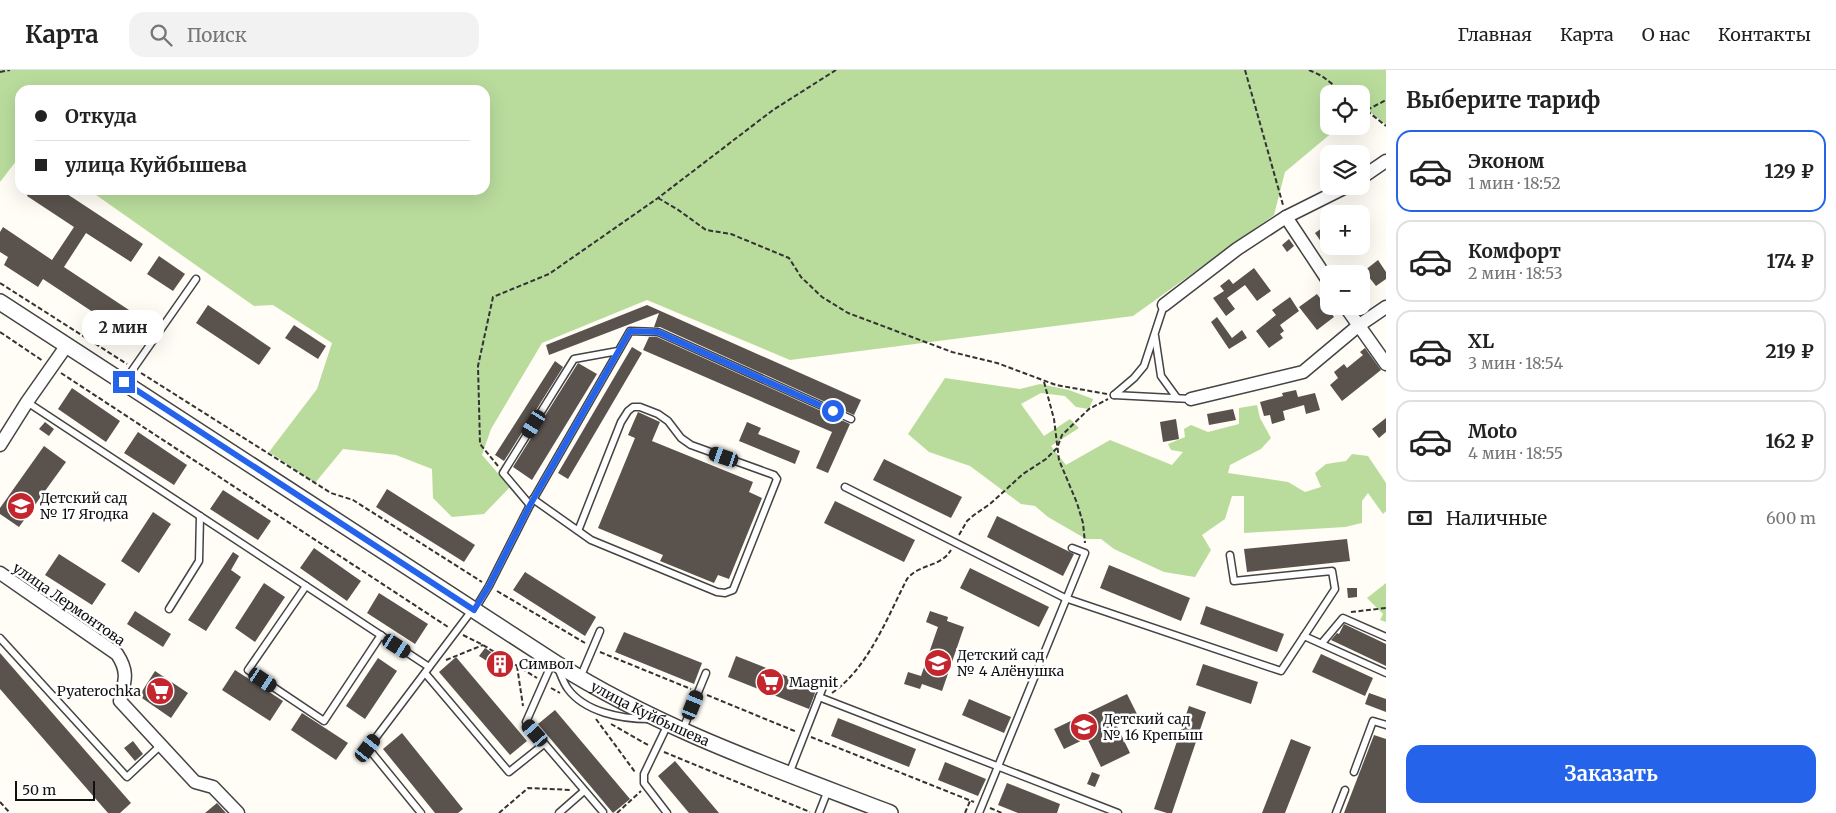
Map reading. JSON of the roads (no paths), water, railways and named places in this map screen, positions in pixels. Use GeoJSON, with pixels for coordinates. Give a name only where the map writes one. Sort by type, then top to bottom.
{"type":"FeatureCollection","features":[{"type":"Feature","properties":{"kind":"street"},"geometry":{"type":"LineString","coordinates":[[1370,172],[1386,161]]}},
{"type":"Feature","properties":{"kind":"street"},"geometry":{"type":"LineString","coordinates":[[1164,305],[1237,249],[1286,217],[1330,195]]}},
{"type":"Feature","properties":{"kind":"street"},"geometry":{"type":"LineString","coordinates":[[1286,217],[1320,268]]}},
{"type":"Feature","properties":{"kind":"street","name":"улица Куйбышева"},"geometry":{"type":"LineString","coordinates":[[0,302],[555,663],[607,694],[683,731],[890,813]]}},
{"type":"Feature","properties":{"kind":"street"},"geometry":{"type":"LineString","coordinates":[[1191,399],[1303,372],[1358,326],[1386,307]]}},
{"type":"Feature","properties":{"kind":"street"},"geometry":{"type":"LineString","coordinates":[[1351,315],[1386,364]]}},
{"type":"Feature","properties":{"kind":"street"},"geometry":{"type":"LineString","coordinates":[[0,445],[51,366],[67,345]]}},
{"type":"Feature","properties":{"kind":"street","name":"улица Лермонтова"},"geometry":{"type":"LineString","coordinates":[[0,573],[117,654],[125,666],[125,682],[120,701],[194,782],[213,786],[238,813]]}},
{"type":"Feature","properties":{"kind":"lane"},"geometry":{"type":"LineString","coordinates":[[124,382],[196,279]]}},
{"type":"Feature","properties":{"kind":"lane"},"geometry":{"type":"LineString","coordinates":[[1164,305],[1144,366],[1134,378],[1114,395],[1191,399]]}},
{"type":"Feature","properties":{"kind":"lane"},"geometry":{"type":"LineString","coordinates":[[421,813],[368,748],[474,610],[489,586],[532,502],[630,331],[658,332],[851,419]]}},
{"type":"Feature","properties":{"kind":"lane"},"geometry":{"type":"LineString","coordinates":[[1155,335],[1161,376],[1177,398]]}},
{"type":"Feature","properties":{"kind":"lane"},"geometry":{"type":"LineString","coordinates":[[578,530],[621,422],[633,407],[640,406],[658,414],[668,421],[681,438],[691,445],[774,474],[777,479],[733,590],[725,592],[716,592],[592,540],[532,502],[503,473],[574,359],[618,351]]}},
{"type":"Feature","properties":{"kind":"lane"},"geometry":{"type":"LineString","coordinates":[[27,402],[381,635],[427,670],[509,772],[544,744]]}},
{"type":"Feature","properties":{"kind":"lane"},"geometry":{"type":"LineString","coordinates":[[845,487],[1066,598],[1281,671],[1335,589],[1332,570],[1234,581],[1230,555]]}},
{"type":"Feature","properties":{"kind":"lane"},"geometry":{"type":"LineString","coordinates":[[169,609],[199,562],[200,516]]}},
{"type":"Feature","properties":{"kind":"lane"},"geometry":{"type":"LineString","coordinates":[[979,813],[1085,553],[1072,548]]}},
{"type":"Feature","properties":{"kind":"lane"},"geometry":{"type":"LineString","coordinates":[[306,586],[248,670],[324,721],[381,635]]}},
{"type":"Feature","properties":{"kind":"lane"},"geometry":{"type":"LineString","coordinates":[[1322,643],[1343,618],[1386,637]]}},
{"type":"Feature","properties":{"kind":"lane"},"geometry":{"type":"LineString","coordinates":[[580,678],[600,632]]}},
{"type":"Feature","properties":{"kind":"lane"},"geometry":{"type":"LineString","coordinates":[[1304,636],[1386,672]]}},
{"type":"Feature","properties":{"kind":"lane"},"geometry":{"type":"LineString","coordinates":[[0,638],[127,777],[161,745]]}},
{"type":"Feature","properties":{"kind":"lane"},"geometry":{"type":"LineString","coordinates":[[555,663],[543,682],[526,722],[603,812]]}},
{"type":"Feature","properties":{"kind":"lane"},"geometry":{"type":"LineString","coordinates":[[555,663],[570,691],[587,706],[635,719],[662,722],[656,749],[644,774],[645,785],[667,813]]}},
{"type":"Feature","properties":{"kind":"lane"},"geometry":{"type":"LineString","coordinates":[[683,731],[706,673]]}},
{"type":"Feature","properties":{"kind":"lane"},"geometry":{"type":"LineString","coordinates":[[789,774],[825,682]]}},
{"type":"Feature","properties":{"kind":"lane"},"geometry":{"type":"LineString","coordinates":[[819,697],[1118,813]]}},
{"type":"Feature","properties":{"kind":"lane"},"geometry":{"type":"LineString","coordinates":[[1354,772],[1373,721],[1386,725]]}},
{"type":"Feature","properties":{"kind":"lane"},"geometry":{"type":"LineString","coordinates":[[819,813],[828,789]]}},
{"type":"Feature","properties":{"kind":"lane"},"geometry":{"type":"LineString","coordinates":[[1336,813],[1345,790]]}},
{"type":"Feature","properties":{"kind":"lane"},"geometry":{"type":"LineString","coordinates":[[558,813],[584,791]]}},
{"type":"Feature","properties":{"kind":"place","name":"Детский сад № 17 Ягодка"},"geometry":{"type":"Point","coordinates":[21,506]}},
{"type":"Feature","properties":{"kind":"place","name":"Детский сад № 4 Алёнушка"},"geometry":{"type":"Point","coordinates":[938,663]}},
{"type":"Feature","properties":{"kind":"place","name":"Символ"},"geometry":{"type":"Point","coordinates":[500,664]}},
{"type":"Feature","properties":{"kind":"place","name":"Magnit"},"geometry":{"type":"Point","coordinates":[770,682]}},
{"type":"Feature","properties":{"kind":"place","name":"Pyaterochka"},"geometry":{"type":"Point","coordinates":[160,691]}},
{"type":"Feature","properties":{"kind":"place","name":"Детский сад № 16 Крепыш"},"geometry":{"type":"Point","coordinates":[1084,727]}}]}
